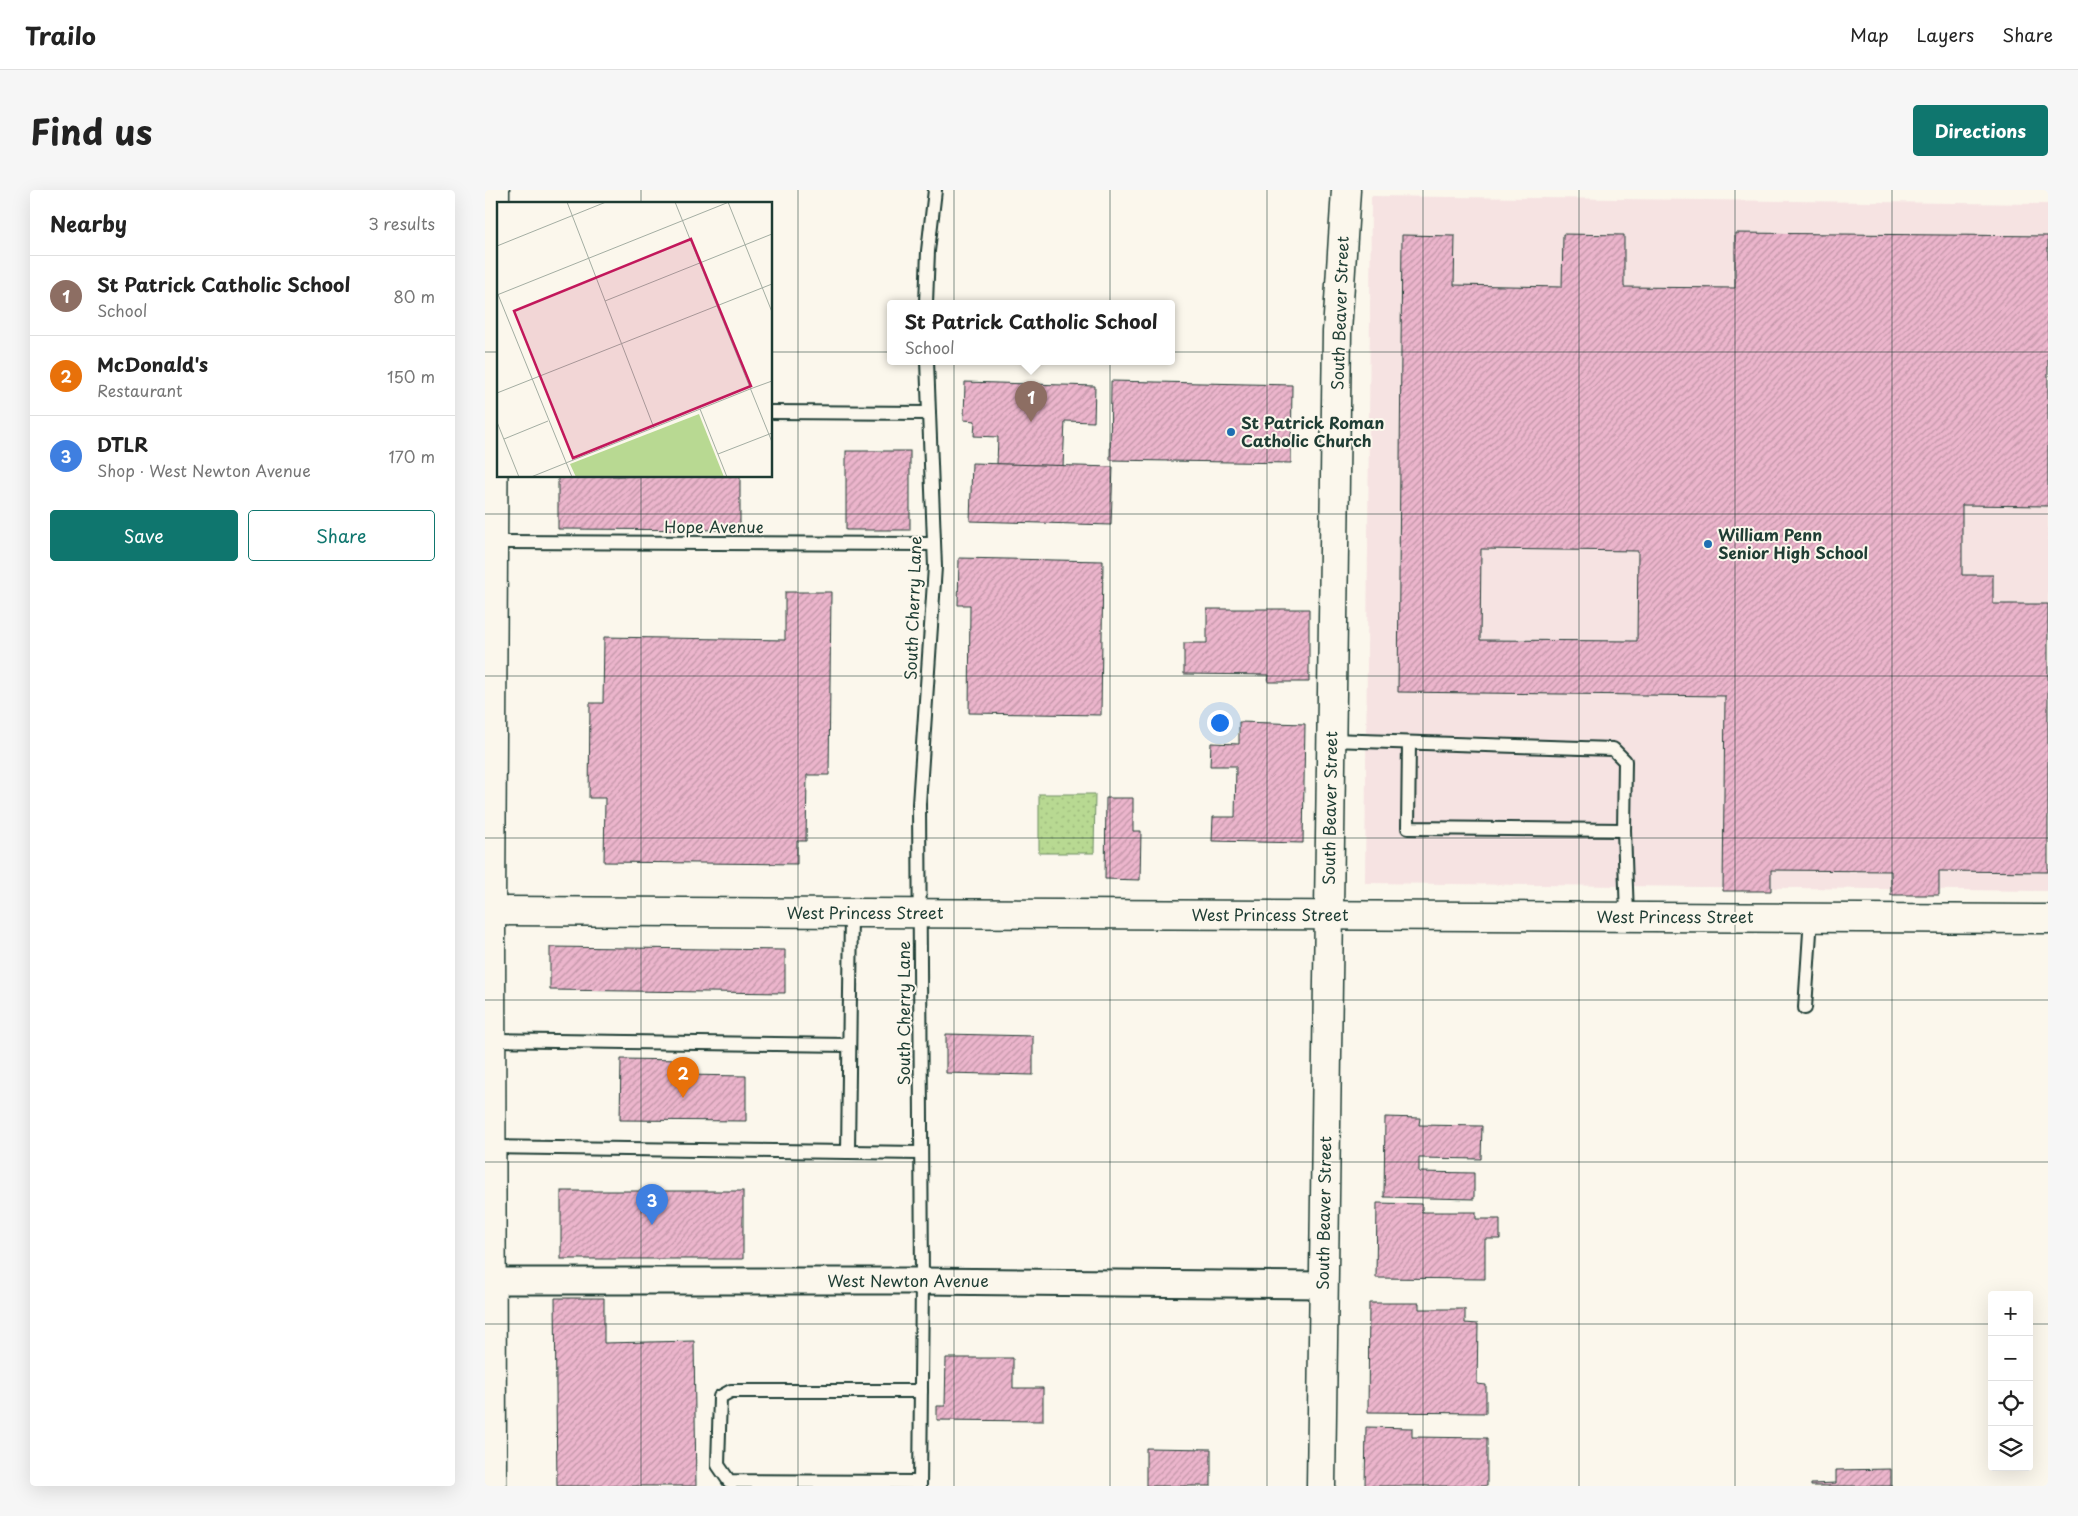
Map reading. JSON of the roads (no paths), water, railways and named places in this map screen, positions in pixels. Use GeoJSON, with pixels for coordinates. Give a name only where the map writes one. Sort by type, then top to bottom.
{"type":"FeatureCollection","features":[{"type":"Feature","properties":{"kind":"street"},"geometry":{"type":"LineString","coordinates":[[492,1486],[489,1281],[492,1148],[488,911],[489,542],[495,190]]}},
{"type":"Feature","properties":{"kind":"street","name":"South Beaver Street"},"geometry":{"type":"LineString","coordinates":[[1321,1486],[1337,332],[1346,190]]}},
{"type":"Feature","properties":{"kind":"street","name":"West Princess Street"},"geometry":{"type":"LineString","coordinates":[[488,911],[2048,918]]}},
{"type":"Feature","properties":{"kind":"street","name":"West Newton Avenue"},"geometry":{"type":"LineString","coordinates":[[489,1281],[922,1281],[1323,1285]]}},
{"type":"Feature","properties":{"kind":"lane"},"geometry":{"type":"LineString","coordinates":[[926,300],[928,251],[935,190]]}},
{"type":"Feature","properties":{"kind":"lane","name":"South Cherry Lane"},"geometry":{"type":"LineString","coordinates":[[920,1484],[922,1281],[919,804],[935,567],[927,365]]}},
{"type":"Feature","properties":{"kind":"lane"},"geometry":{"type":"LineString","coordinates":[[773,412],[929,413]]}},
{"type":"Feature","properties":{"kind":"lane","name":"Hope Avenue"},"geometry":{"type":"LineString","coordinates":[[489,542],[934,544]]}},
{"type":"Feature","properties":{"kind":"lane"},"geometry":{"type":"LineString","coordinates":[[1331,740],[1613,748],[1625,761],[1624,830],[1627,916]]}},
{"type":"Feature","properties":{"kind":"lane"},"geometry":{"type":"LineString","coordinates":[[1409,743],[1408,828],[1624,830]]}},
{"type":"Feature","properties":{"kind":"lane"},"geometry":{"type":"LineString","coordinates":[[848,1152],[851,913]]}},
{"type":"Feature","properties":{"kind":"lane"},"geometry":{"type":"LineString","coordinates":[[1805,1008],[1811,917]]}},
{"type":"Feature","properties":{"kind":"lane"},"geometry":{"type":"LineString","coordinates":[[491,1040],[849,1045]]}},
{"type":"Feature","properties":{"kind":"lane"},"geometry":{"type":"LineString","coordinates":[[492,1148],[921,1153]]}},
{"type":"Feature","properties":{"kind":"lane"},"geometry":{"type":"LineString","coordinates":[[920,1484],[729,1481],[718,1465],[720,1397],[731,1391],[921,1391]]}},
{"type":"Feature","properties":{"kind":"place","name":"St Patrick Catholic School"},"geometry":{"type":"Point","coordinates":[1031,422]}},
{"type":"Feature","properties":{"kind":"place","name":"St Patrick Roman Catholic Church"},"geometry":{"type":"Point","coordinates":[1231,432]}},
{"type":"Feature","properties":{"kind":"place","name":"William Penn Senior High School"},"geometry":{"type":"Point","coordinates":[1708,544]}},
{"type":"Feature","properties":{"kind":"place","name":"McDonald's"},"geometry":{"type":"Point","coordinates":[683,1098]}},
{"type":"Feature","properties":{"kind":"place","name":"DTLR"},"geometry":{"type":"Point","coordinates":[652,1225]}}]}
